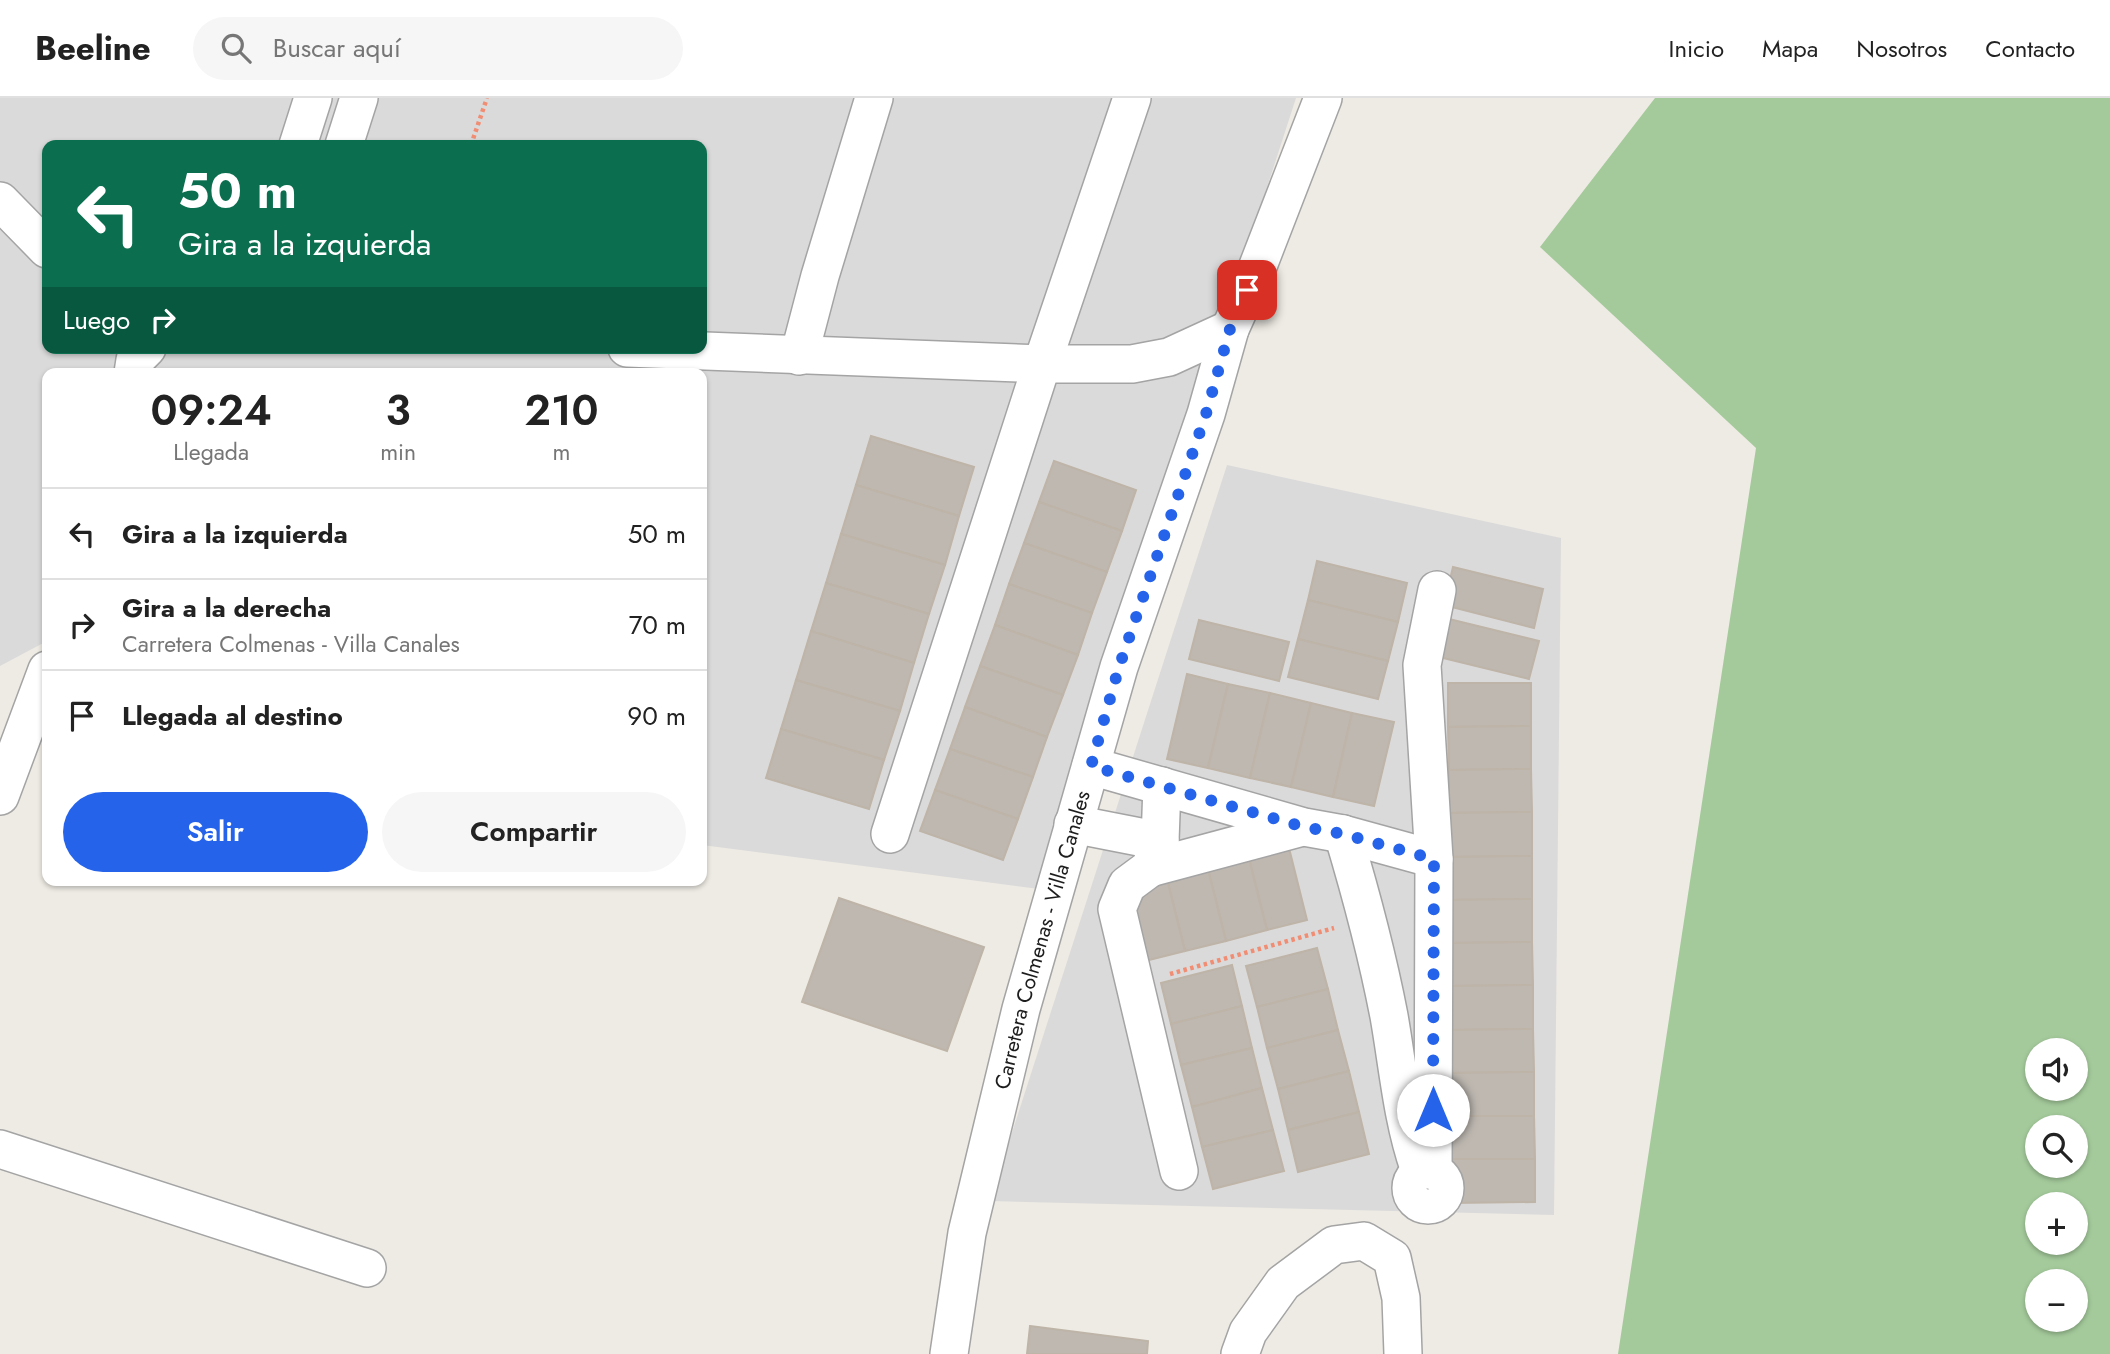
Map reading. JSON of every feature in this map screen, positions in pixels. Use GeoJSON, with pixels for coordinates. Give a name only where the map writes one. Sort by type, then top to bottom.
{"type":"FeatureCollection","features":[{"type":"Feature","properties":{"kind":"street"},"geometry":{"type":"LineString","coordinates":[[300,140],[313,98]]}},
{"type":"Feature","properties":{"kind":"street"},"geometry":{"type":"LineString","coordinates":[[346,140],[359,98]]}},
{"type":"Feature","properties":{"kind":"street"},"geometry":{"type":"LineString","coordinates":[[799,356],[820,276],[874,98]]}},
{"type":"Feature","properties":{"kind":"street"},"geometry":{"type":"LineString","coordinates":[[890,834],[1042,364],[1132,98]]}},
{"type":"Feature","properties":{"kind":"street","name":"Carretera Colmenas - Villa Canales"},"geometry":{"type":"LineString","coordinates":[[949,1354],[967,1233],[1021,1009],[1119,667],[1206,414],[1230,329],[1256,271],[1323,98]]}},
{"type":"Feature","properties":{"kind":"street"},"geometry":{"type":"LineString","coordinates":[[0,201],[42,244]]}},
{"type":"Feature","properties":{"kind":"street"},"geometry":{"type":"LineString","coordinates":[[707,352],[1042,364],[1132,364],[1169,357],[1230,329]]}},
{"type":"Feature","properties":{"kind":"street"},"geometry":{"type":"LineString","coordinates":[[1343,834],[1368,918],[1389,1014],[1410,1142],[1427,1172],[1434,859],[1422,665],[1437,590]]}},
{"type":"Feature","properties":{"kind":"street"},"geometry":{"type":"LineString","coordinates":[[0,796],[42,683]]}},
{"type":"Feature","properties":{"kind":"street"},"geometry":{"type":"LineString","coordinates":[[1091,766],[1304,827],[1343,834],[1434,859]]}},
{"type":"Feature","properties":{"kind":"street"},"geometry":{"type":"LineString","coordinates":[[1162,786],[1155,855],[1127,885],[1116,909],[1179,1171]]}},
{"type":"Feature","properties":{"kind":"street"},"geometry":{"type":"LineString","coordinates":[[1073,824],[1155,855],[1304,827]]}},
{"type":"Feature","properties":{"kind":"street"},"geometry":{"type":"LineString","coordinates":[[0,1149],[367,1268]]}},
{"type":"Feature","properties":{"kind":"street"},"geometry":{"type":"LineString","coordinates":[[1240,1354],[1248,1332],[1283,1283],[1334,1245],[1364,1241],[1392,1258],[1401,1298],[1403,1354]]}},
{"type":"Feature","properties":{"kind":"path"},"geometry":{"type":"LineString","coordinates":[[473,140],[487,98]]}},
{"type":"Feature","properties":{"kind":"path"},"geometry":{"type":"LineString","coordinates":[[1133,984],[1368,918]]}},
{"type":"Feature","properties":{"kind":"shaded area"},"geometry":{"type":"Polygon","coordinates":[[[0,98],[1296,98],[1039,889],[707,846],[707,368],[42,368],[42,644],[0,666],[0,98]]]}},
{"type":"Feature","properties":{"kind":"shaded area"},"geometry":{"type":"Polygon","coordinates":[[[1227,465],[1561,538],[1554,1215],[990,1201],[1227,465]]]}},
{"type":"Feature","properties":{"kind":"green space"},"geometry":{"type":"Polygon","coordinates":[[[1655,98],[2110,98],[2110,1354],[1618,1354],[1756,448],[1540,247],[1655,98]]]}},
{"type":"Feature","properties":{"kind":"building"},"geometry":{"type":"Polygon","coordinates":[[[871,436],[974,467],[959,516],[856,485],[871,436]]]}},
{"type":"Feature","properties":{"kind":"building"},"geometry":{"type":"Polygon","coordinates":[[[1054,461],[1136,490],[1122,531],[1039,502],[1054,461]]]}},
{"type":"Feature","properties":{"kind":"building"},"geometry":{"type":"Polygon","coordinates":[[[856,485],[959,516],[945,565],[841,534],[856,485]]]}},
{"type":"Feature","properties":{"kind":"building"},"geometry":{"type":"Polygon","coordinates":[[[1039,502],[1122,531],[1107,572],[1024,543],[1039,502]]]}},
{"type":"Feature","properties":{"kind":"building"},"geometry":{"type":"Polygon","coordinates":[[[841,534],[945,565],[929,614],[826,583],[841,534]]]}},
{"type":"Feature","properties":{"kind":"building"},"geometry":{"type":"Polygon","coordinates":[[[1024,543],[1107,572],[1092,613],[1009,584],[1024,543]]]}},
{"type":"Feature","properties":{"kind":"building"},"geometry":{"type":"Polygon","coordinates":[[[1317,561],[1407,583],[1398,622],[1308,600],[1317,561]]]}},
{"type":"Feature","properties":{"kind":"building"},"geometry":{"type":"Polygon","coordinates":[[[1453,567],[1543,589],[1534,628],[1444,605],[1453,567]]]}},
{"type":"Feature","properties":{"kind":"building"},"geometry":{"type":"Polygon","coordinates":[[[826,583],[929,614],[914,663],[811,631],[826,583]]]}},
{"type":"Feature","properties":{"kind":"building"},"geometry":{"type":"Polygon","coordinates":[[[1009,584],[1092,613],[1078,655],[995,625],[1009,584]]]}},
{"type":"Feature","properties":{"kind":"building"},"geometry":{"type":"Polygon","coordinates":[[[1308,600],[1398,622],[1388,661],[1298,639],[1308,600]]]}},
{"type":"Feature","properties":{"kind":"building"},"geometry":{"type":"Polygon","coordinates":[[[1449,619],[1539,641],[1529,679],[1439,657],[1449,619]]]}},
{"type":"Feature","properties":{"kind":"building"},"geometry":{"type":"Polygon","coordinates":[[[1199,620],[1289,642],[1279,681],[1189,659],[1199,620]]]}},
{"type":"Feature","properties":{"kind":"building"},"geometry":{"type":"Polygon","coordinates":[[[995,625],[1078,655],[1063,695],[980,666],[995,625]]]}},
{"type":"Feature","properties":{"kind":"building"},"geometry":{"type":"Polygon","coordinates":[[[811,631],[914,663],[900,711],[796,680],[811,631]]]}},
{"type":"Feature","properties":{"kind":"building"},"geometry":{"type":"Polygon","coordinates":[[[1298,639],[1388,661],[1378,699],[1288,677],[1298,639]]]}},
{"type":"Feature","properties":{"kind":"building"},"geometry":{"type":"Polygon","coordinates":[[[980,666],[1063,695],[1047,737],[965,707],[980,666]]]}},
{"type":"Feature","properties":{"kind":"building"},"geometry":{"type":"Polygon","coordinates":[[[1187,674],[1228,684],[1208,768],[1167,759],[1187,674]]]}},
{"type":"Feature","properties":{"kind":"building"},"geometry":{"type":"Polygon","coordinates":[[[796,680],[900,711],[884,760],[781,729],[796,680]]]}},
{"type":"Feature","properties":{"kind":"building"},"geometry":{"type":"Polygon","coordinates":[[[1448,683],[1531,683],[1531,726],[1448,727],[1448,683]]]}},
{"type":"Feature","properties":{"kind":"building"},"geometry":{"type":"Polygon","coordinates":[[[1228,684],[1270,693],[1250,778],[1208,768],[1228,684]]]}},
{"type":"Feature","properties":{"kind":"building"},"geometry":{"type":"Polygon","coordinates":[[[1270,693],[1311,703],[1291,787],[1250,778],[1270,693]]]}},
{"type":"Feature","properties":{"kind":"building"},"geometry":{"type":"Polygon","coordinates":[[[1311,703],[1352,713],[1333,797],[1291,787],[1311,703]]]}},
{"type":"Feature","properties":{"kind":"building"},"geometry":{"type":"Polygon","coordinates":[[[965,707],[1047,737],[1033,777],[950,749],[965,707]]]}},
{"type":"Feature","properties":{"kind":"building"},"geometry":{"type":"Polygon","coordinates":[[[1352,713],[1394,722],[1374,806],[1333,797],[1352,713]]]}},
{"type":"Feature","properties":{"kind":"building"},"geometry":{"type":"Polygon","coordinates":[[[1531,726],[1531,769],[1449,770],[1448,727],[1531,726]]]}},
{"type":"Feature","properties":{"kind":"building"},"geometry":{"type":"Polygon","coordinates":[[[781,729],[884,760],[869,809],[766,778],[781,729]]]}},
{"type":"Feature","properties":{"kind":"building"},"geometry":{"type":"Polygon","coordinates":[[[950,749],[1033,777],[1018,819],[935,790],[950,749]]]}},
{"type":"Feature","properties":{"kind":"building"},"geometry":{"type":"Polygon","coordinates":[[[1531,769],[1532,812],[1449,813],[1449,770],[1531,769]]]}},
{"type":"Feature","properties":{"kind":"building"},"geometry":{"type":"Polygon","coordinates":[[[935,790],[1018,819],[1003,860],[920,831],[935,790]]]}},
{"type":"Feature","properties":{"kind":"building"},"geometry":{"type":"Polygon","coordinates":[[[1532,812],[1532,856],[1450,857],[1449,813],[1532,812]]]}},
{"type":"Feature","properties":{"kind":"building"},"geometry":{"type":"Polygon","coordinates":[[[1289,848],[1307,920],[1267,930],[1249,859],[1289,848]]]}},
{"type":"Feature","properties":{"kind":"building"},"geometry":{"type":"Polygon","coordinates":[[[1532,856],[1532,899],[1450,900],[1450,857],[1532,856]]]}},
{"type":"Feature","properties":{"kind":"building"},"geometry":{"type":"Polygon","coordinates":[[[1249,859],[1267,930],[1226,941],[1208,869],[1249,859]]]}},
{"type":"Feature","properties":{"kind":"building"},"geometry":{"type":"Polygon","coordinates":[[[1208,869],[1226,941],[1185,951],[1167,879],[1208,869]]]}},
{"type":"Feature","properties":{"kind":"building"},"geometry":{"type":"Polygon","coordinates":[[[1167,879],[1185,951],[1145,961],[1127,889],[1167,879]]]}},
{"type":"Feature","properties":{"kind":"building"},"geometry":{"type":"Polygon","coordinates":[[[839,898],[984,947],[947,1051],[802,1002],[839,898]]]}},
{"type":"Feature","properties":{"kind":"building"},"geometry":{"type":"Polygon","coordinates":[[[1532,899],[1532,942],[1451,943],[1450,900],[1532,899]]]}},
{"type":"Feature","properties":{"kind":"building"},"geometry":{"type":"Polygon","coordinates":[[[1532,942],[1533,985],[1451,986],[1451,943],[1532,942]]]}},
{"type":"Feature","properties":{"kind":"building"},"geometry":{"type":"Polygon","coordinates":[[[1317,948],[1328,989],[1257,1007],[1246,966],[1317,948]]]}},
{"type":"Feature","properties":{"kind":"building"},"geometry":{"type":"Polygon","coordinates":[[[1232,965],[1242,1006],[1171,1024],[1161,983],[1232,965]]]}},
{"type":"Feature","properties":{"kind":"building"},"geometry":{"type":"Polygon","coordinates":[[[1533,985],[1533,1029],[1451,1030],[1451,986],[1533,985]]]}},
{"type":"Feature","properties":{"kind":"building"},"geometry":{"type":"Polygon","coordinates":[[[1328,989],[1338,1030],[1267,1048],[1257,1007],[1328,989]]]}},
{"type":"Feature","properties":{"kind":"building"},"geometry":{"type":"Polygon","coordinates":[[[1242,1006],[1252,1048],[1181,1065],[1171,1024],[1242,1006]]]}},
{"type":"Feature","properties":{"kind":"building"},"geometry":{"type":"Polygon","coordinates":[[[1533,1029],[1534,1072],[1451,1073],[1451,1030],[1533,1029]]]}},
{"type":"Feature","properties":{"kind":"building"},"geometry":{"type":"Polygon","coordinates":[[[1338,1030],[1349,1071],[1278,1089],[1267,1048],[1338,1030]]]}},
{"type":"Feature","properties":{"kind":"building"},"geometry":{"type":"Polygon","coordinates":[[[1252,1048],[1262,1088],[1192,1107],[1181,1065],[1252,1048]]]}},
{"type":"Feature","properties":{"kind":"building"},"geometry":{"type":"Polygon","coordinates":[[[1349,1071],[1359,1112],[1288,1130],[1278,1089],[1349,1071]]]}},
{"type":"Feature","properties":{"kind":"building"},"geometry":{"type":"Polygon","coordinates":[[[1534,1072],[1534,1116],[1451,1116],[1451,1073],[1534,1072]]]}},
{"type":"Feature","properties":{"kind":"building"},"geometry":{"type":"Polygon","coordinates":[[[1262,1088],[1273,1130],[1202,1147],[1192,1107],[1262,1088]]]}},
{"type":"Feature","properties":{"kind":"building"},"geometry":{"type":"Polygon","coordinates":[[[1359,1112],[1369,1154],[1298,1172],[1288,1130],[1359,1112]]]}},
{"type":"Feature","properties":{"kind":"building"},"geometry":{"type":"Polygon","coordinates":[[[1451,1116],[1534,1116],[1535,1159],[1452,1159],[1451,1116]]]}},
{"type":"Feature","properties":{"kind":"building"},"geometry":{"type":"Polygon","coordinates":[[[1273,1130],[1284,1171],[1213,1189],[1202,1147],[1273,1130]]]}},
{"type":"Feature","properties":{"kind":"building"},"geometry":{"type":"Polygon","coordinates":[[[1452,1159],[1535,1159],[1535,1202],[1452,1203],[1452,1159]]]}},
{"type":"Feature","properties":{"kind":"building"},"geometry":{"type":"Polygon","coordinates":[[[1030,1326],[1148,1341],[1147,1354],[1027,1354],[1030,1326]]]}},
{"type":"Feature","properties":{"kind":"route"},"geometry":{"type":"LineString","coordinates":[[1247,290],[1230,329],[1206,414],[1119,667],[1091,766],[1304,827],[1343,834],[1434,859],[1433,1110]]}}]}
